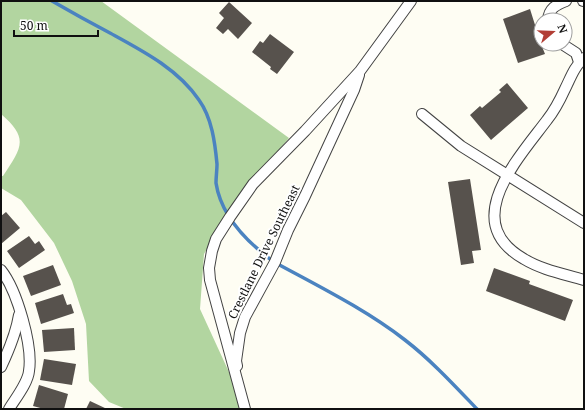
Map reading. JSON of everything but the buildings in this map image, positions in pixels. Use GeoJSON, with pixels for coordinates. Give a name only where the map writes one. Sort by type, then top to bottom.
{"type":"FeatureCollection","features":[{"type":"Feature","properties":{"kind":"street","name":"Crestlane Drive Southeast"},"geometry":{"type":"LineString","coordinates":[[239,389],[210,280],[209,260],[216,239],[253,184],[305,131],[360,71],[411,1]]}},
{"type":"Feature","properties":{"kind":"street"},"geometry":{"type":"LineString","coordinates":[[549,12],[551,9],[566,1]]}},
{"type":"Feature","properties":{"kind":"street"},"geometry":{"type":"LineString","coordinates":[[573,51],[582,60],[574,69],[554,110],[521,155],[508,176],[502,187],[494,210],[494,220],[496,232],[502,242],[507,248],[524,260],[584,280]]}},
{"type":"Feature","properties":{"kind":"street","name":"Crestlane Drive Southeast"},"geometry":{"type":"LineString","coordinates":[[239,389],[236,361],[240,333],[245,317],[271,269],[354,90],[360,71]]}},
{"type":"Feature","properties":{"kind":"street"},"geometry":{"type":"LineString","coordinates":[[422,114],[461,146],[584,223]]}},
{"type":"Feature","properties":{"kind":"street"},"geometry":{"type":"LineString","coordinates":[[1,270],[11,286],[27,337],[30,355],[29,373],[20,391],[8,409],[1,406]]}},
{"type":"Feature","properties":{"kind":"street"},"geometry":{"type":"LineString","coordinates":[[1,367],[17,330],[20,313]]}},
{"type":"Feature","properties":{"kind":"street"},"geometry":{"type":"LineString","coordinates":[[239,389],[245,409]]}},
{"type":"Feature","properties":{"kind":"green space"},"geometry":{"type":"Polygon","coordinates":[[[1,1],[101,1],[289,138],[233,205],[204,254],[200,309],[234,383],[240,409],[126,409],[109,402],[89,381],[86,324],[72,281],[54,243],[21,200],[1,188],[1,176],[3,176],[14,158],[20,144],[16,130],[1,114],[1,1]]]}},
{"type":"Feature","properties":{"kind":"waterway"},"geometry":{"type":"LineString","coordinates":[[52,1],[147,54],[170,70],[190,89],[199,100],[210,123],[214,139],[217,164],[216,183],[224,207],[237,228],[264,255],[274,262],[341,298],[390,329],[424,356],[477,409]]}}]}
